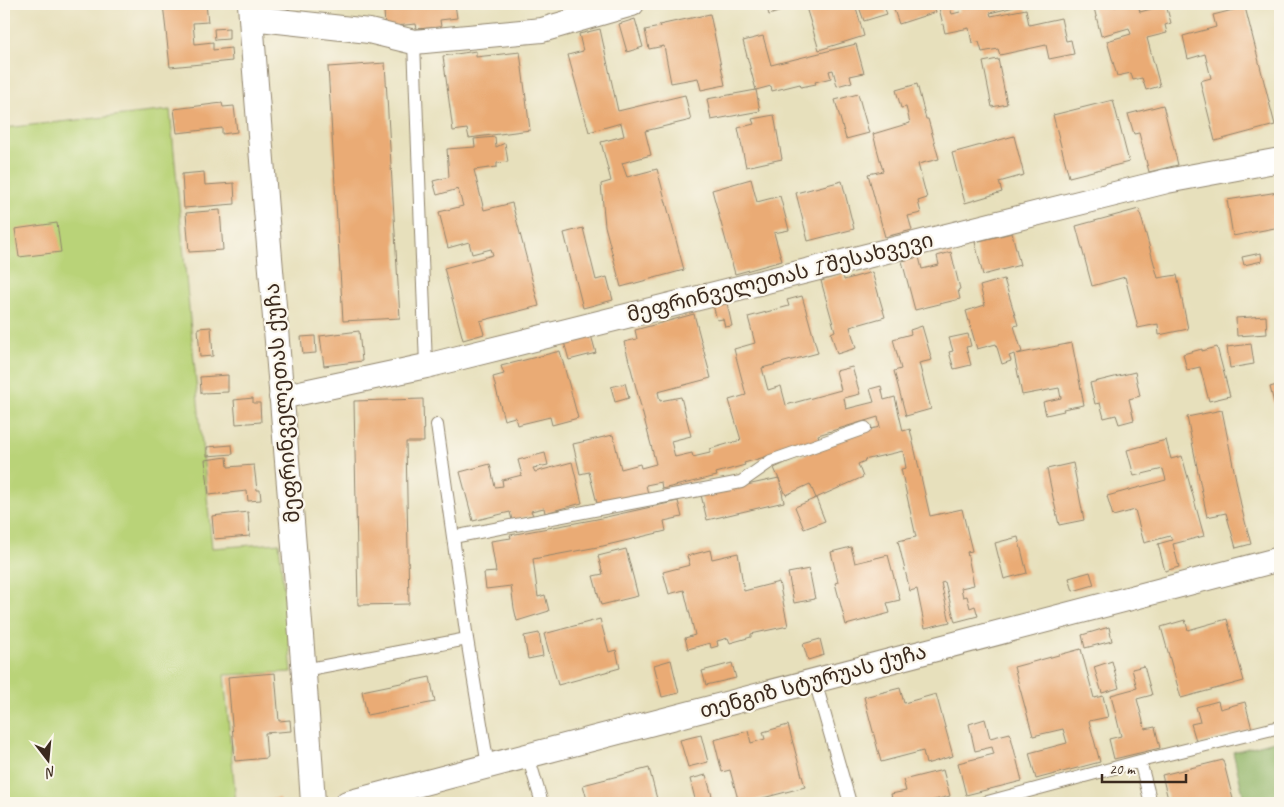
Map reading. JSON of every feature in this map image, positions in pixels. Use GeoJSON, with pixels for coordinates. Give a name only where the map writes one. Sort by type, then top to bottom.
{"type":"FeatureCollection","features":[{"type":"Feature","properties":{"kind":"street"},"geometry":{"type":"LineString","coordinates":[[250,11],[271,4]]}},
{"type":"Feature","properties":{"kind":"street"},"geometry":{"type":"LineString","coordinates":[[250,11],[369,31],[414,42],[542,30],[632,4]]}},
{"type":"Feature","properties":{"kind":"street","name":"მეფრინველეთას ქუჩა"},"geometry":{"type":"LineString","coordinates":[[250,11],[304,670],[313,803]]}},
{"type":"Feature","properties":{"kind":"street","name":"მეფრინველეთას I შესახვევი"},"geometry":{"type":"LineString","coordinates":[[281,397],[426,366],[1167,181],[1280,160]]}},
{"type":"Feature","properties":{"kind":"street","name":"თენგიზ სტურუას ქუჩა"},"geometry":{"type":"LineString","coordinates":[[347,803],[1280,559]]}},
{"type":"Feature","properties":{"kind":"lane"},"geometry":{"type":"LineString","coordinates":[[414,42],[426,366]]}},
{"type":"Feature","properties":{"kind":"lane"},"geometry":{"type":"LineString","coordinates":[[437,425],[467,639],[488,766]]}},
{"type":"Feature","properties":{"kind":"lane"},"geometry":{"type":"LineString","coordinates":[[453,537],[741,482],[771,461],[865,428]]}},
{"type":"Feature","properties":{"kind":"lane"},"geometry":{"type":"LineString","coordinates":[[304,670],[467,639]]}},
{"type":"Feature","properties":{"kind":"lane"},"geometry":{"type":"LineString","coordinates":[[814,681],[850,803]]}},
{"type":"Feature","properties":{"kind":"lane"},"geometry":{"type":"LineString","coordinates":[[984,803],[1140,761],[1280,727]]}},
{"type":"Feature","properties":{"kind":"lane"},"geometry":{"type":"LineString","coordinates":[[528,756],[542,803]]}},
{"type":"Feature","properties":{"kind":"lane"},"geometry":{"type":"LineString","coordinates":[[1140,761],[1151,803]]}},
{"type":"Feature","properties":{"kind":"green space"},"geometry":{"type":"Polygon","coordinates":[[[170,110],[212,548],[279,543],[292,672],[224,675],[236,803],[4,803],[4,128],[170,110]]]}},
{"type":"Feature","properties":{"kind":"green space"},"geometry":{"type":"Polygon","coordinates":[[[1278,740],[1280,744],[1280,803],[1245,803],[1233,752],[1278,740]]]}},
{"type":"Feature","properties":{"kind":"building"},"geometry":{"type":"Polygon","coordinates":[[[163,4],[206,4],[208,22],[193,23],[195,44],[213,42],[213,50],[231,48],[232,61],[170,67],[163,4]]]}},
{"type":"Feature","properties":{"kind":"building"},"geometry":{"type":"Polygon","coordinates":[[[375,4],[455,4],[457,18],[440,20],[441,27],[417,29],[416,24],[385,27],[384,10],[375,11],[375,4]]]}},
{"type":"Feature","properties":{"kind":"building"},"geometry":{"type":"Polygon","coordinates":[[[766,4],[790,4],[791,8],[769,15],[766,4]]]}},
{"type":"Feature","properties":{"kind":"building"},"geometry":{"type":"Polygon","coordinates":[[[805,4],[855,4],[864,36],[819,50],[805,4]]]}},
{"type":"Feature","properties":{"kind":"building"},"geometry":{"type":"Polygon","coordinates":[[[858,4],[883,4],[887,14],[864,21],[858,4]]]}},
{"type":"Feature","properties":{"kind":"building"},"geometry":{"type":"Polygon","coordinates":[[[892,4],[933,4],[936,12],[899,24],[892,4]]]}},
{"type":"Feature","properties":{"kind":"building"},"geometry":{"type":"Polygon","coordinates":[[[938,4],[949,4],[952,14],[960,12],[958,4],[1013,4],[1014,7],[990,13],[991,16],[1026,9],[1029,25],[1061,18],[1066,41],[1071,40],[1074,54],[1049,59],[1046,45],[1000,55],[998,49],[982,52],[979,42],[972,43],[969,28],[945,33],[938,4]]]}},
{"type":"Feature","properties":{"kind":"building"},"geometry":{"type":"Polygon","coordinates":[[[1093,4],[1114,4],[1115,7],[1126,4],[1138,4],[1140,12],[1166,5],[1171,23],[1165,25],[1167,33],[1147,38],[1160,86],[1146,90],[1142,78],[1133,80],[1131,73],[1117,76],[1107,41],[1131,34],[1129,28],[1101,36],[1093,4]]]}},
{"type":"Feature","properties":{"kind":"building"},"geometry":{"type":"Polygon","coordinates":[[[1245,7],[1275,125],[1215,141],[1200,81],[1211,78],[1205,54],[1188,59],[1183,36],[1216,27],[1213,15],[1245,7]]]}},
{"type":"Feature","properties":{"kind":"building"},"geometry":{"type":"Polygon","coordinates":[[[710,14],[725,85],[701,90],[698,78],[671,83],[664,46],[649,49],[645,30],[660,27],[659,25],[710,14]]]}},
{"type":"Feature","properties":{"kind":"building"},"geometry":{"type":"Polygon","coordinates":[[[635,19],[643,47],[627,52],[619,24],[635,19]]]}},
{"type":"Feature","properties":{"kind":"building"},"geometry":{"type":"Polygon","coordinates":[[[229,28],[229,39],[215,40],[214,29],[229,28]]]}},
{"type":"Feature","properties":{"kind":"building"},"geometry":{"type":"Polygon","coordinates":[[[600,29],[618,111],[685,95],[691,120],[645,131],[651,155],[622,163],[627,177],[657,169],[684,270],[621,287],[605,226],[601,184],[611,181],[601,142],[624,136],[621,123],[589,132],[568,55],[583,51],[579,34],[600,29]]]}},
{"type":"Feature","properties":{"kind":"building"},"geometry":{"type":"Polygon","coordinates":[[[763,36],[771,65],[856,44],[864,73],[850,76],[852,82],[837,86],[833,70],[829,71],[831,78],[815,82],[816,84],[801,87],[800,84],[772,91],[771,86],[756,90],[743,41],[763,36]]]}},
{"type":"Feature","properties":{"kind":"building"},"geometry":{"type":"Polygon","coordinates":[[[476,51],[476,57],[520,52],[530,130],[469,138],[467,129],[453,131],[443,56],[476,51]]]}},
{"type":"Feature","properties":{"kind":"building"},"geometry":{"type":"Polygon","coordinates":[[[998,59],[1007,104],[992,107],[983,62],[998,59]]]}},
{"type":"Feature","properties":{"kind":"building"},"geometry":{"type":"Polygon","coordinates":[[[385,63],[400,318],[343,321],[328,67],[385,63]]]}},
{"type":"Feature","properties":{"kind":"building"},"geometry":{"type":"Polygon","coordinates":[[[917,84],[939,159],[918,164],[927,198],[918,201],[921,213],[908,216],[912,230],[885,237],[868,174],[883,171],[873,134],[910,123],[906,107],[901,108],[896,90],[917,84]]]}},
{"type":"Feature","properties":{"kind":"building"},"geometry":{"type":"Polygon","coordinates":[[[756,90],[760,111],[711,120],[707,99],[756,90]]]}},
{"type":"Feature","properties":{"kind":"building"},"geometry":{"type":"Polygon","coordinates":[[[858,94],[869,133],[846,139],[835,100],[858,94]]]}},
{"type":"Feature","properties":{"kind":"building"},"geometry":{"type":"Polygon","coordinates":[[[1113,100],[1129,162],[1069,177],[1053,115],[1113,100]]]}},
{"type":"Feature","properties":{"kind":"building"},"geometry":{"type":"Polygon","coordinates":[[[222,103],[223,107],[234,106],[237,132],[222,134],[222,128],[177,133],[174,109],[222,103]]]}},
{"type":"Feature","properties":{"kind":"building"},"geometry":{"type":"Polygon","coordinates":[[[1163,105],[1178,165],[1149,172],[1139,133],[1134,134],[1128,114],[1163,105]]]}},
{"type":"Feature","properties":{"kind":"building"},"geometry":{"type":"Polygon","coordinates":[[[774,115],[782,159],[746,167],[738,128],[754,124],[752,119],[774,115]]]}},
{"type":"Feature","properties":{"kind":"building"},"geometry":{"type":"Polygon","coordinates":[[[1014,136],[1024,175],[999,182],[1002,192],[965,203],[952,153],[1014,136]]]}},
{"type":"Feature","properties":{"kind":"building"},"geometry":{"type":"Polygon","coordinates":[[[495,137],[496,147],[505,143],[508,162],[497,163],[497,167],[474,170],[484,210],[512,203],[539,306],[480,321],[484,334],[463,340],[444,268],[493,255],[491,249],[472,254],[469,242],[448,248],[439,212],[463,206],[458,189],[437,195],[433,181],[449,177],[447,149],[475,147],[474,139],[495,137]]]}},
{"type":"Feature","properties":{"kind":"building"},"geometry":{"type":"Polygon","coordinates":[[[204,172],[205,185],[234,183],[235,204],[184,208],[182,174],[204,172]]]}},
{"type":"Feature","properties":{"kind":"building"},"geometry":{"type":"Polygon","coordinates":[[[751,179],[757,202],[780,196],[789,230],[774,233],[782,261],[735,274],[712,190],[751,179]]]}},
{"type":"Feature","properties":{"kind":"building"},"geometry":{"type":"Polygon","coordinates":[[[842,181],[854,229],[808,241],[796,193],[842,181]]]}},
{"type":"Feature","properties":{"kind":"building"},"geometry":{"type":"Polygon","coordinates":[[[1278,192],[1280,227],[1233,236],[1227,200],[1278,192]]]}},
{"type":"Feature","properties":{"kind":"building"},"geometry":{"type":"Polygon","coordinates":[[[1139,209],[1158,278],[1177,275],[1188,329],[1159,335],[1158,324],[1138,328],[1125,277],[1092,286],[1076,226],[1139,209]]]}},
{"type":"Feature","properties":{"kind":"building"},"geometry":{"type":"Polygon","coordinates":[[[220,210],[223,250],[189,252],[186,213],[220,210]]]}},
{"type":"Feature","properties":{"kind":"building"},"geometry":{"type":"Polygon","coordinates":[[[57,223],[61,252],[19,257],[15,229],[57,223]]]}},
{"type":"Feature","properties":{"kind":"building"},"geometry":{"type":"Polygon","coordinates":[[[583,228],[596,280],[607,277],[613,300],[583,308],[564,233],[583,228]]]}},
{"type":"Feature","properties":{"kind":"building"},"geometry":{"type":"Polygon","coordinates":[[[1012,233],[1020,265],[983,275],[975,242],[1012,233]]]}},
{"type":"Feature","properties":{"kind":"building"},"geometry":{"type":"Polygon","coordinates":[[[951,252],[960,289],[958,290],[960,299],[915,310],[902,261],[919,257],[922,269],[939,265],[937,256],[951,252]]]}},
{"type":"Feature","properties":{"kind":"building"},"geometry":{"type":"Polygon","coordinates":[[[1261,253],[1262,261],[1244,265],[1242,257],[1261,253]]]}},
{"type":"Feature","properties":{"kind":"building"},"geometry":{"type":"Polygon","coordinates":[[[872,272],[885,317],[850,327],[856,348],[837,354],[831,333],[835,331],[821,281],[843,274],[844,280],[872,272]]]}},
{"type":"Feature","properties":{"kind":"building"},"geometry":{"type":"Polygon","coordinates":[[[1004,279],[1018,325],[1014,326],[1022,352],[1017,354],[1072,343],[1084,405],[1046,415],[1043,402],[1061,398],[1059,388],[1022,395],[1014,354],[1009,356],[1011,361],[1002,364],[996,344],[977,349],[966,311],[985,305],[980,286],[1004,279]]]}},
{"type":"Feature","properties":{"kind":"building"},"geometry":{"type":"Polygon","coordinates":[[[802,296],[818,353],[762,368],[768,390],[781,386],[786,405],[841,390],[836,371],[852,367],[860,394],[844,398],[846,409],[874,402],[870,389],[881,386],[884,400],[895,397],[903,431],[910,429],[930,516],[962,509],[972,551],[967,552],[974,585],[961,588],[963,597],[967,596],[970,608],[975,606],[978,616],[955,622],[945,582],[941,583],[950,622],[925,628],[917,589],[910,591],[898,541],[916,537],[901,469],[906,468],[903,451],[864,460],[858,464],[863,477],[816,498],[810,484],[786,495],[774,468],[853,433],[880,427],[878,417],[818,435],[820,441],[744,463],[745,465],[716,473],[717,476],[662,489],[661,482],[646,485],[648,494],[598,507],[589,472],[580,474],[573,444],[613,435],[621,469],[640,464],[641,468],[656,464],[624,342],[637,339],[635,330],[694,314],[711,378],[658,392],[660,401],[681,397],[691,436],[671,441],[675,457],[692,453],[693,457],[710,453],[710,449],[741,440],[729,400],[746,395],[734,349],[755,343],[748,317],[789,306],[787,300],[802,296]]]}},
{"type":"Feature","properties":{"kind":"building"},"geometry":{"type":"Polygon","coordinates":[[[727,303],[732,326],[725,327],[723,319],[717,320],[713,305],[727,303]]]}},
{"type":"Feature","properties":{"kind":"building"},"geometry":{"type":"Polygon","coordinates":[[[1266,316],[1267,334],[1237,336],[1236,318],[1266,316]]]}},
{"type":"Feature","properties":{"kind":"building"},"geometry":{"type":"Polygon","coordinates":[[[922,326],[932,360],[919,363],[931,409],[906,416],[894,371],[901,369],[893,339],[911,334],[910,330],[922,326]]]}},
{"type":"Feature","properties":{"kind":"building"},"geometry":{"type":"Polygon","coordinates":[[[211,327],[213,356],[200,357],[198,328],[211,327]]]}},
{"type":"Feature","properties":{"kind":"building"},"geometry":{"type":"Polygon","coordinates":[[[359,331],[362,361],[324,366],[320,336],[359,331]]]}},
{"type":"Feature","properties":{"kind":"building"},"geometry":{"type":"Polygon","coordinates":[[[968,334],[971,346],[966,347],[971,365],[954,369],[949,352],[953,351],[949,338],[968,334]]]}},
{"type":"Feature","properties":{"kind":"building"},"geometry":{"type":"Polygon","coordinates":[[[591,335],[596,353],[569,360],[564,342],[591,335]]]}},
{"type":"Feature","properties":{"kind":"building"},"geometry":{"type":"Polygon","coordinates":[[[315,336],[316,353],[303,354],[301,337],[315,336]]]}},
{"type":"Feature","properties":{"kind":"building"},"geometry":{"type":"Polygon","coordinates":[[[1251,344],[1254,364],[1230,368],[1227,347],[1251,344]]]}},
{"type":"Feature","properties":{"kind":"building"},"geometry":{"type":"Polygon","coordinates":[[[1217,347],[1230,396],[1209,401],[1200,367],[1187,370],[1183,354],[1217,347]]]}},
{"type":"Feature","properties":{"kind":"building"},"geometry":{"type":"Polygon","coordinates":[[[560,351],[578,418],[552,425],[550,417],[517,425],[515,417],[504,420],[493,377],[504,374],[501,366],[560,351]]]}},
{"type":"Feature","properties":{"kind":"building"},"geometry":{"type":"Polygon","coordinates":[[[1135,372],[1140,396],[1129,399],[1134,420],[1119,424],[1116,415],[1104,418],[1100,403],[1095,404],[1090,383],[1135,372]]]}},
{"type":"Feature","properties":{"kind":"building"},"geometry":{"type":"Polygon","coordinates":[[[228,375],[228,392],[201,393],[200,377],[228,375]]]}},
{"type":"Feature","properties":{"kind":"building"},"geometry":{"type":"Polygon","coordinates":[[[625,383],[629,398],[615,402],[611,387],[625,383]]]}},
{"type":"Feature","properties":{"kind":"building"},"geometry":{"type":"Polygon","coordinates":[[[1280,384],[1280,418],[1278,419],[1270,387],[1280,384]]]}},
{"type":"Feature","properties":{"kind":"building"},"geometry":{"type":"Polygon","coordinates":[[[253,398],[253,403],[260,403],[261,422],[236,424],[234,400],[253,398]]]}},
{"type":"Feature","properties":{"kind":"building"},"geometry":{"type":"Polygon","coordinates":[[[423,399],[424,442],[406,442],[409,604],[358,605],[354,401],[423,399]]]}},
{"type":"Feature","properties":{"kind":"building"},"geometry":{"type":"Polygon","coordinates":[[[1222,410],[1242,510],[1251,544],[1236,548],[1226,513],[1207,517],[1187,417],[1222,410]]]}},
{"type":"Feature","properties":{"kind":"building"},"geometry":{"type":"Polygon","coordinates":[[[1166,440],[1171,459],[1182,456],[1204,536],[1173,544],[1179,567],[1165,571],[1158,544],[1172,540],[1170,536],[1144,543],[1135,510],[1113,516],[1107,496],[1166,480],[1163,469],[1134,476],[1127,450],[1166,440]]]}},
{"type":"Feature","properties":{"kind":"building"},"geometry":{"type":"Polygon","coordinates":[[[232,445],[233,454],[207,456],[207,447],[232,445]]]}},
{"type":"Feature","properties":{"kind":"building"},"geometry":{"type":"Polygon","coordinates":[[[545,453],[548,465],[533,468],[535,472],[572,462],[582,503],[545,513],[544,508],[531,511],[533,515],[512,520],[510,512],[473,521],[460,472],[490,464],[495,487],[503,486],[502,480],[522,475],[518,460],[545,453]]]}},
{"type":"Feature","properties":{"kind":"building"},"geometry":{"type":"Polygon","coordinates":[[[227,457],[228,467],[254,465],[257,490],[260,490],[261,500],[248,501],[247,491],[209,495],[205,460],[227,457]]]}},
{"type":"Feature","properties":{"kind":"building"},"geometry":{"type":"Polygon","coordinates":[[[1073,463],[1084,520],[1059,525],[1047,469],[1073,463]]]}},
{"type":"Feature","properties":{"kind":"building"},"geometry":{"type":"Polygon","coordinates":[[[779,478],[784,502],[707,520],[701,495],[779,478]]]}},
{"type":"Feature","properties":{"kind":"building"},"geometry":{"type":"Polygon","coordinates":[[[816,498],[825,521],[804,529],[795,507],[816,498]]]}},
{"type":"Feature","properties":{"kind":"building"},"geometry":{"type":"Polygon","coordinates":[[[678,501],[682,517],[664,521],[666,531],[603,546],[533,559],[538,597],[545,595],[549,611],[517,621],[511,586],[486,589],[484,573],[496,572],[491,541],[511,538],[510,535],[597,519],[678,501]]]}},
{"type":"Feature","properties":{"kind":"building"},"geometry":{"type":"Polygon","coordinates":[[[248,512],[250,536],[214,539],[212,516],[248,512]]]}},
{"type":"Feature","properties":{"kind":"building"},"geometry":{"type":"Polygon","coordinates":[[[1018,537],[1027,573],[1004,579],[995,543],[1018,537]]]}},
{"type":"Feature","properties":{"kind":"building"},"geometry":{"type":"Polygon","coordinates":[[[851,547],[855,563],[888,555],[900,600],[887,603],[890,613],[846,625],[835,583],[838,582],[831,552],[851,547]]]}},
{"type":"Feature","properties":{"kind":"building"},"geometry":{"type":"Polygon","coordinates":[[[626,549],[638,596],[601,605],[593,576],[603,574],[598,556],[626,549]]]}},
{"type":"Feature","properties":{"kind":"building"},"geometry":{"type":"Polygon","coordinates":[[[710,550],[712,559],[738,553],[744,591],[779,582],[788,626],[751,634],[751,637],[730,643],[728,638],[717,641],[718,646],[711,648],[710,643],[688,649],[685,638],[695,635],[684,590],[669,594],[663,572],[690,565],[687,556],[710,550]]]}},
{"type":"Feature","properties":{"kind":"building"},"geometry":{"type":"Polygon","coordinates":[[[809,569],[815,599],[794,603],[788,573],[809,569]]]}},
{"type":"Feature","properties":{"kind":"building"},"geometry":{"type":"Polygon","coordinates":[[[1090,572],[1094,585],[1073,591],[1069,578],[1090,572]]]}},
{"type":"Feature","properties":{"kind":"building"},"geometry":{"type":"Polygon","coordinates":[[[600,619],[609,652],[616,650],[620,668],[558,685],[544,634],[600,619]]]}},
{"type":"Feature","properties":{"kind":"building"},"geometry":{"type":"Polygon","coordinates":[[[1227,619],[1244,681],[1181,698],[1161,627],[1185,620],[1188,630],[1227,619]]]}},
{"type":"Feature","properties":{"kind":"building"},"geometry":{"type":"Polygon","coordinates":[[[1109,627],[1112,641],[1085,648],[1082,635],[1109,627]]]}},
{"type":"Feature","properties":{"kind":"building"},"geometry":{"type":"Polygon","coordinates":[[[539,633],[543,656],[528,659],[524,636],[539,633]]]}},
{"type":"Feature","properties":{"kind":"building"},"geometry":{"type":"Polygon","coordinates":[[[820,639],[824,655],[808,660],[803,644],[820,639]]]}},
{"type":"Feature","properties":{"kind":"building"},"geometry":{"type":"Polygon","coordinates":[[[1081,649],[1094,698],[1103,696],[1108,717],[1089,721],[1100,762],[1036,779],[1029,753],[1067,743],[1063,729],[1033,736],[1014,667],[1081,649]]]}},
{"type":"Feature","properties":{"kind":"building"},"geometry":{"type":"Polygon","coordinates":[[[671,660],[679,693],[662,697],[654,665],[671,660]]]}},
{"type":"Feature","properties":{"kind":"building"},"geometry":{"type":"Polygon","coordinates":[[[1112,661],[1119,688],[1102,693],[1094,667],[1112,661]]]}},
{"type":"Feature","properties":{"kind":"building"},"geometry":{"type":"Polygon","coordinates":[[[732,663],[736,678],[706,685],[702,671],[732,663]]]}},
{"type":"Feature","properties":{"kind":"building"},"geometry":{"type":"Polygon","coordinates":[[[1144,666],[1152,695],[1137,699],[1145,729],[1155,727],[1160,748],[1114,759],[1109,739],[1121,736],[1111,695],[1137,688],[1132,669],[1144,666]]]}},
{"type":"Feature","properties":{"kind":"building"},"geometry":{"type":"Polygon","coordinates":[[[275,673],[279,721],[290,720],[291,731],[265,733],[267,758],[235,761],[228,677],[275,673]]]}},
{"type":"Feature","properties":{"kind":"building"},"geometry":{"type":"Polygon","coordinates":[[[430,677],[435,702],[367,715],[362,691],[430,677]]]}},
{"type":"Feature","properties":{"kind":"building"},"geometry":{"type":"Polygon","coordinates":[[[900,688],[904,703],[936,694],[953,756],[926,764],[923,751],[881,762],[864,697],[900,688]]]}},
{"type":"Feature","properties":{"kind":"building"},"geometry":{"type":"Polygon","coordinates":[[[1218,701],[1220,709],[1245,702],[1252,729],[1197,744],[1191,724],[1200,722],[1196,707],[1218,701]]]}},
{"type":"Feature","properties":{"kind":"building"},"geometry":{"type":"Polygon","coordinates":[[[985,719],[990,738],[1010,733],[1022,781],[966,795],[958,763],[994,754],[992,747],[975,751],[969,724],[985,719]]]}},
{"type":"Feature","properties":{"kind":"building"},"geometry":{"type":"Polygon","coordinates":[[[788,725],[805,787],[739,803],[730,770],[722,772],[714,740],[748,731],[751,743],[765,739],[763,732],[788,725]]]}},
{"type":"Feature","properties":{"kind":"building"},"geometry":{"type":"Polygon","coordinates":[[[701,735],[708,762],[688,767],[680,740],[701,735]]]}},
{"type":"Feature","properties":{"kind":"building"},"geometry":{"type":"Polygon","coordinates":[[[1223,760],[1234,803],[1169,803],[1162,775],[1223,760]]]}},
{"type":"Feature","properties":{"kind":"building"},"geometry":{"type":"Polygon","coordinates":[[[649,768],[658,803],[588,803],[583,785],[649,768]]]}},
{"type":"Feature","properties":{"kind":"building"},"geometry":{"type":"Polygon","coordinates":[[[943,770],[950,796],[923,803],[893,803],[891,794],[906,791],[903,780],[943,770]]]}},
{"type":"Feature","properties":{"kind":"building"},"geometry":{"type":"Polygon","coordinates":[[[706,775],[714,803],[696,803],[690,779],[706,775]]]}},
{"type":"Feature","properties":{"kind":"building"},"geometry":{"type":"Polygon","coordinates":[[[280,798],[281,803],[251,803],[251,802],[280,798]]]}}]}
